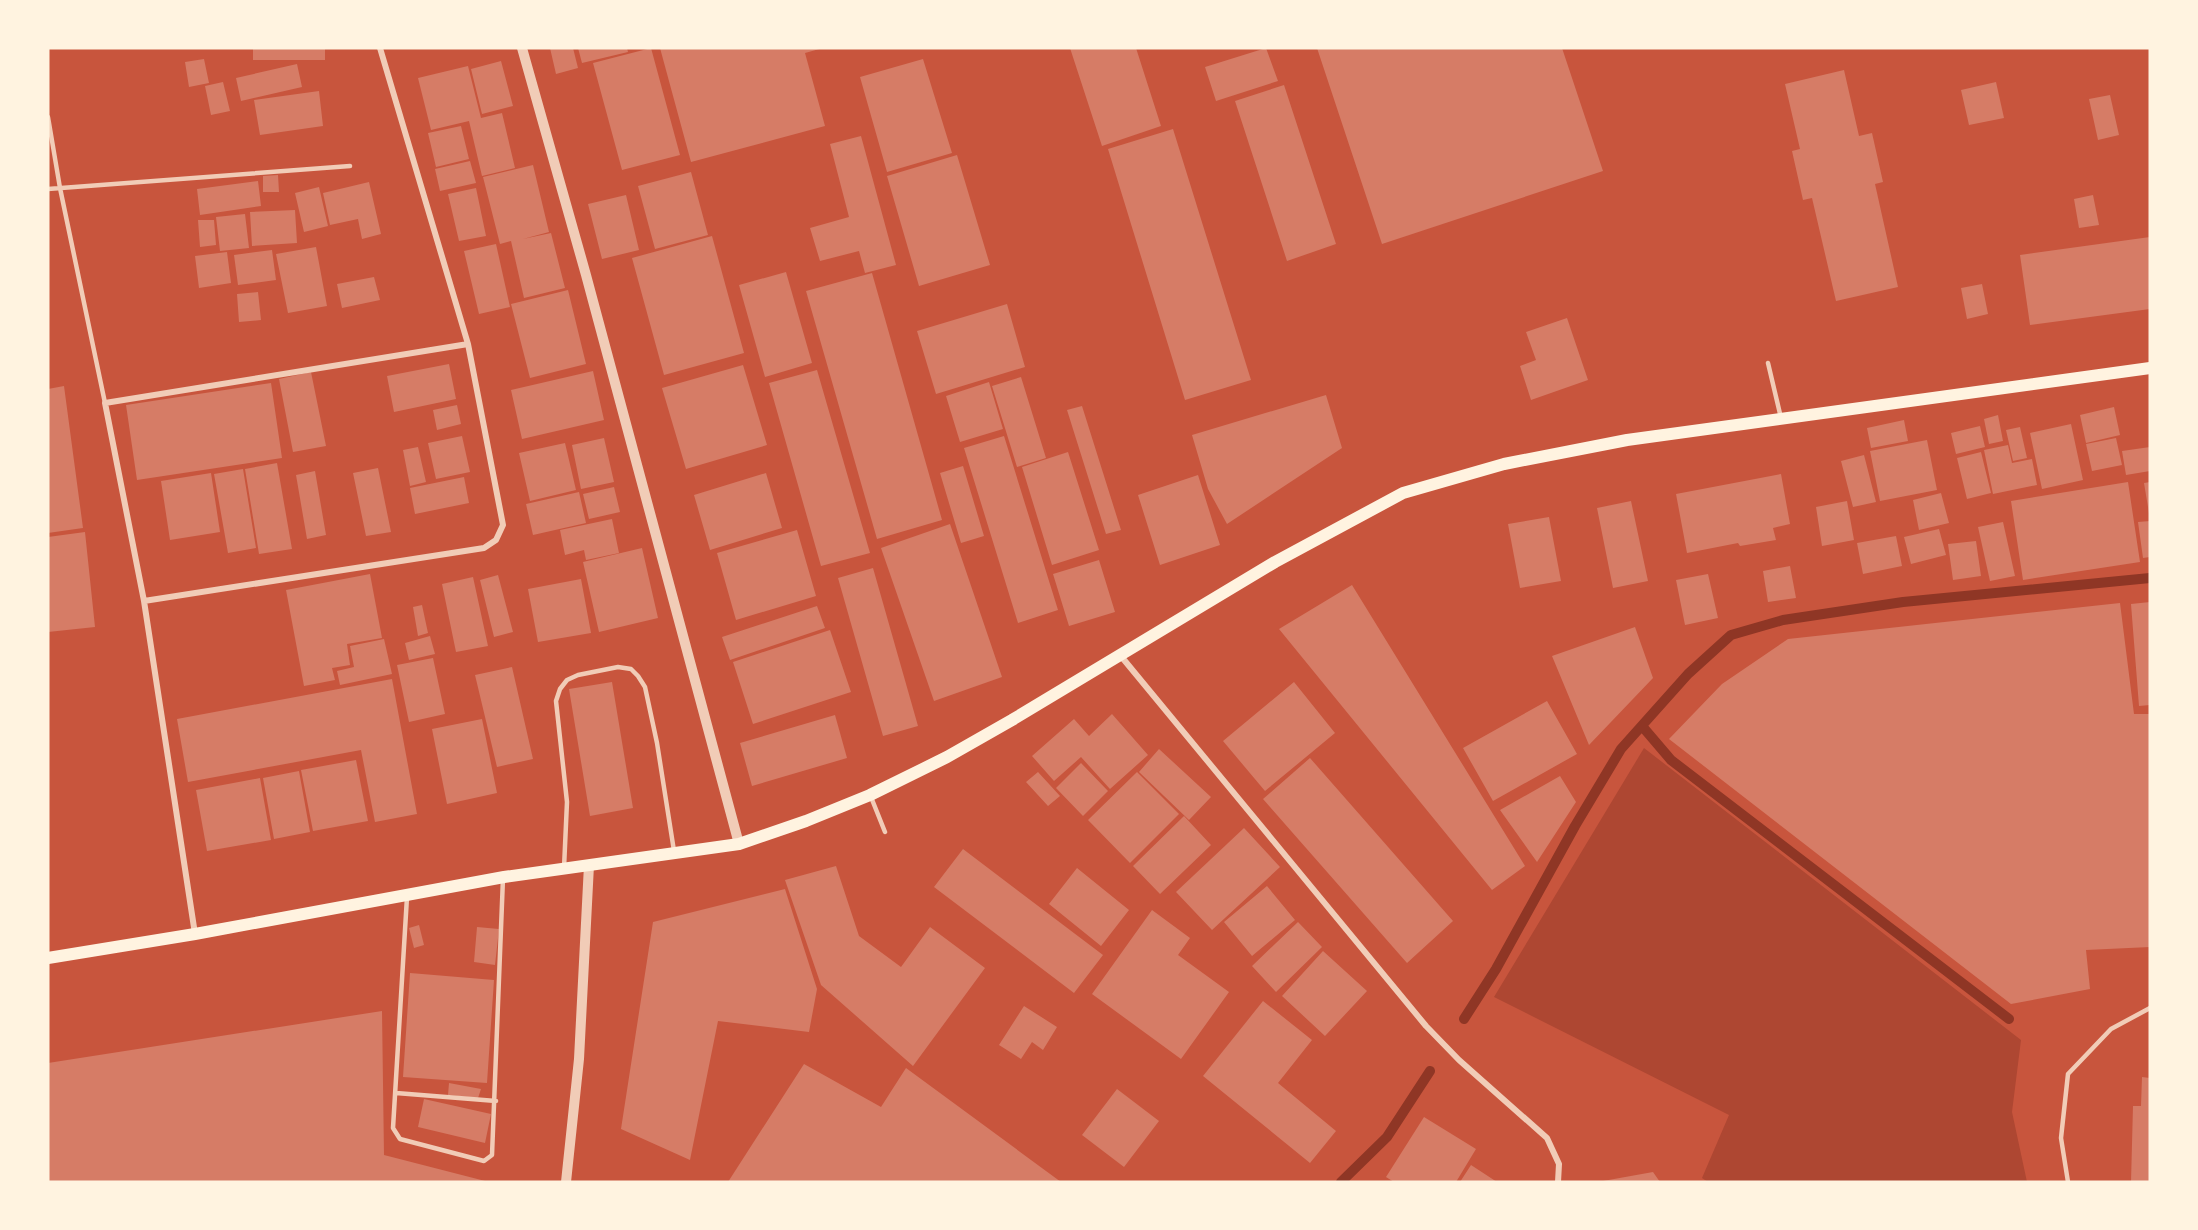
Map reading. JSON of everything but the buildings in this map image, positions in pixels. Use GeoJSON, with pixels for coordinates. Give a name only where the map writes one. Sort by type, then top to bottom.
{"type":"FeatureCollection","features":[{"type":"Feature","properties":{"kind":"main road"},"geometry":{"type":"LineString","coordinates":[[48,958],[195,934],[504,877],[739,844],[807,821],[870,795],[947,757],[1275,562],[1403,494],[1504,464],[1627,440],[2150,368]]}},
{"type":"Feature","properties":{"kind":"street"},"geometry":{"type":"LineString","coordinates":[[144,601],[484,548],[496,540],[503,525],[468,344],[380,48]]}},
{"type":"Feature","properties":{"kind":"street"},"geometry":{"type":"LineString","coordinates":[[522,48],[586,275],[739,844]]}},
{"type":"Feature","properties":{"kind":"street"},"geometry":{"type":"LineString","coordinates":[[195,934],[144,601],[105,403],[468,344]]}},
{"type":"Feature","properties":{"kind":"street"},"geometry":{"type":"LineString","coordinates":[[1119,655],[1426,1026],[1459,1060],[1547,1138],[1559,1164],[1558,1182]]}},
{"type":"Feature","properties":{"kind":"street"},"geometry":{"type":"LineString","coordinates":[[566,1182],[579,1059],[589,865]]}},
{"type":"Feature","properties":{"kind":"lane"},"geometry":{"type":"LineString","coordinates":[[48,117],[60,188],[105,403]]}},
{"type":"Feature","properties":{"kind":"lane"},"geometry":{"type":"LineString","coordinates":[[48,189],[350,166]]}},
{"type":"Feature","properties":{"kind":"lane"},"geometry":{"type":"LineString","coordinates":[[1768,363],[1781,418]]}},
{"type":"Feature","properties":{"kind":"lane"},"geometry":{"type":"LineString","coordinates":[[564,868],[567,802],[556,701],[560,689],[567,680],[618,667],[631,669],[645,687],[657,743],[674,853]]}},
{"type":"Feature","properties":{"kind":"lane"},"geometry":{"type":"LineString","coordinates":[[870,795],[885,832]]}},
{"type":"Feature","properties":{"kind":"lane"},"geometry":{"type":"LineString","coordinates":[[407,894],[393,1128],[400,1139],[484,1161],[492,1155],[496,1101],[504,877]]}},
{"type":"Feature","properties":{"kind":"lane"},"geometry":{"type":"LineString","coordinates":[[2068,1182],[2061,1138],[2068,1074],[2111,1029],[2150,1008]]}},
{"type":"Feature","properties":{"kind":"lane"},"geometry":{"type":"LineString","coordinates":[[396,1093],[496,1101]]}},
{"type":"Feature","properties":{"kind":"shaded area"},"geometry":{"type":"Polygon","coordinates":[[[1644,748],[2021,1040],[2012,1112],[2027,1182],[1708,1182],[1702,1178],[1729,1115],[1494,997],[1644,748]]]}},
{"type":"Feature","properties":{"kind":"waterway"},"geometry":{"type":"LineString","coordinates":[[1464,1019],[1496,969],[1575,826],[1621,749],[1688,674],[1731,635],[1783,620],[1903,602],[2150,578]]}},
{"type":"Feature","properties":{"kind":"waterway"},"geometry":{"type":"LineString","coordinates":[[1642,726],[1671,760],[2009,1019]]}},
{"type":"Feature","properties":{"kind":"waterway"},"geometry":{"type":"LineString","coordinates":[[1341,1182],[1387,1137],[1430,1071]]}}]}
